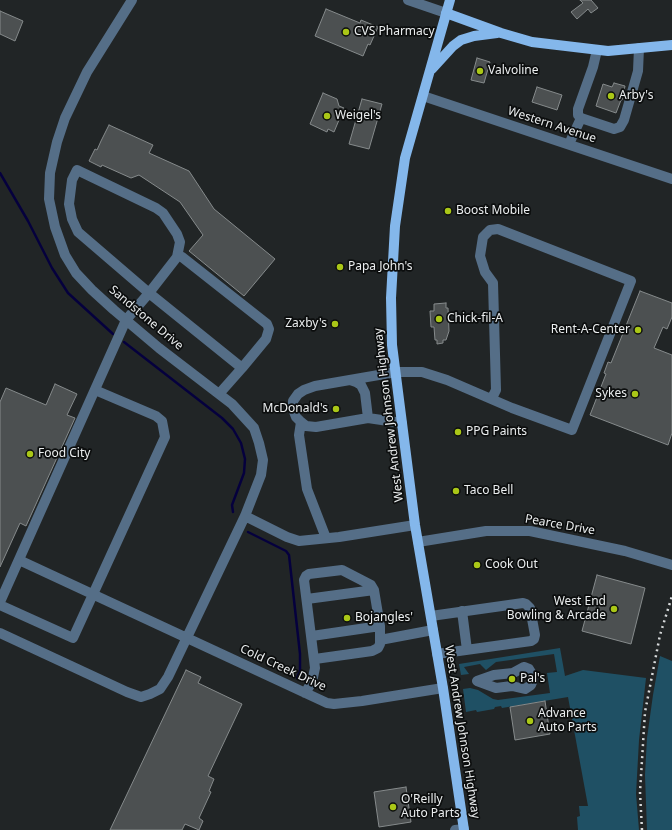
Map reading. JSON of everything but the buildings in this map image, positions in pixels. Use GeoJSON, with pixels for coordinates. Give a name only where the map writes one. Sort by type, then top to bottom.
{"type":"FeatureCollection","features":[{"type":"Feature","properties":{"kind":"main road","name":"West Andrew Johnson Highway"},"geometry":{"type":"LineString","coordinates":[[450,0],[405,158],[395,226],[391,298],[392,345],[415,525],[437,654],[461,830]]}},
{"type":"Feature","properties":{"kind":"main road"},"geometry":{"type":"LineString","coordinates":[[446,13],[501,33],[532,42],[608,51],[672,45]]}},
{"type":"Feature","properties":{"kind":"main road"},"geometry":{"type":"LineString","coordinates":[[429,72],[453,46],[461,40],[474,36],[501,33]]}},
{"type":"Feature","properties":{"kind":"street","name":"Sandstone Drive"},"geometry":{"type":"LineString","coordinates":[[0,632],[127,692],[141,697],[160,689],[168,677],[245,516],[261,475],[263,460],[254,428],[232,404],[126,320],[92,290],[76,273],[65,254],[54,228],[49,199],[50,173],[57,142],[65,118],[87,72],[132,0]]}},
{"type":"Feature","properties":{"kind":"street"},"geometry":{"type":"LineString","coordinates":[[408,0],[446,13]]}},
{"type":"Feature","properties":{"kind":"street"},"geometry":{"type":"LineString","coordinates":[[597,50],[593,67],[578,109],[578,115],[581,118],[614,129],[620,127],[624,120],[638,71],[639,48]]}},
{"type":"Feature","properties":{"kind":"street","name":"Western Avenue"},"geometry":{"type":"LineString","coordinates":[[423,96],[672,179]]}},
{"type":"Feature","properties":{"kind":"street"},"geometry":{"type":"LineString","coordinates":[[569,144],[581,118]]}},
{"type":"Feature","properties":{"kind":"street"},"geometry":{"type":"LineString","coordinates":[[95,390],[156,416],[162,421],[165,437],[73,638],[0,604],[126,320],[149,292],[177,257],[180,242],[177,234],[163,213],[156,208],[76,170],[72,180],[70,210],[72,219],[81,237],[149,292],[242,368]]}},
{"type":"Feature","properties":{"kind":"street"},"geometry":{"type":"LineString","coordinates":[[52,212],[70,210]]}},
{"type":"Feature","properties":{"kind":"street"},"geometry":{"type":"LineString","coordinates":[[402,423],[368,418],[316,427],[306,426],[296,417],[293,409],[294,401],[298,394],[315,386],[396,372],[422,372],[447,380],[492,398],[506,406],[572,430],[631,281],[498,229],[490,230],[483,237],[480,256],[485,272],[493,283],[496,390],[492,398]]}},
{"type":"Feature","properties":{"kind":"street"},"geometry":{"type":"LineString","coordinates":[[178,255],[267,324],[269,329],[266,339],[219,394]]}},
{"type":"Feature","properties":{"kind":"street"},"geometry":{"type":"LineString","coordinates":[[349,380],[356,382],[361,386],[365,393],[368,418]]}},
{"type":"Feature","properties":{"kind":"street"},"geometry":{"type":"LineString","coordinates":[[301,422],[299,435],[307,489],[326,538]]}},
{"type":"Feature","properties":{"kind":"street"},"geometry":{"type":"LineString","coordinates":[[245,516],[287,537],[299,541],[415,525]]}},
{"type":"Feature","properties":{"kind":"street","name":"Pearce Drive"},"geometry":{"type":"LineString","coordinates":[[418,542],[486,531],[530,531],[625,551],[672,565]]}},
{"type":"Feature","properties":{"kind":"street","name":"Cold Creek Drive"},"geometry":{"type":"LineString","coordinates":[[19,560],[327,703],[334,704],[392,697],[442,688]]}},
{"type":"Feature","properties":{"kind":"street"},"geometry":{"type":"LineString","coordinates":[[305,693],[312,682],[315,659],[304,580],[309,574],[342,570],[371,585],[374,590],[380,626],[380,644],[378,648],[372,651],[315,659]]}},
{"type":"Feature","properties":{"kind":"street"},"geometry":{"type":"LineString","coordinates":[[307,599],[374,590]]}},
{"type":"Feature","properties":{"kind":"street"},"geometry":{"type":"LineString","coordinates":[[430,616],[523,603],[530,608],[535,635],[534,639],[531,641],[437,654]]}},
{"type":"Feature","properties":{"kind":"street"},"geometry":{"type":"LineString","coordinates":[[462,611],[467,650]]}},
{"type":"Feature","properties":{"kind":"street"},"geometry":{"type":"LineString","coordinates":[[312,636],[380,626]]}},
{"type":"Feature","properties":{"kind":"street"},"geometry":{"type":"LineString","coordinates":[[380,640],[433,630]]}},
{"type":"Feature","properties":{"kind":"street"},"geometry":{"type":"LineString","coordinates":[[524,667],[529,669],[533,680],[531,685],[525,688],[512,686],[496,688],[477,681],[494,675],[513,673],[524,667]]}},
{"type":"Feature","properties":{"kind":"shaded area"},"geometry":{"type":"Polygon","coordinates":[[[560,648],[565,676],[583,670],[646,678],[639,740],[636,794],[639,830],[578,830],[577,817],[580,816],[579,806],[588,806],[568,697],[502,708],[501,706],[495,707],[494,709],[477,712],[476,710],[466,712],[463,689],[470,688],[478,690],[493,699],[498,700],[550,693],[547,673],[557,672],[554,654],[496,662],[486,670],[480,664],[464,667],[469,674],[461,675],[459,664],[560,648]]]}},
{"type":"Feature","properties":{"kind":"shaded area"},"geometry":{"type":"Polygon","coordinates":[[[660,656],[672,661],[672,830],[647,830],[645,775],[647,738],[660,656]]]}},
{"type":"Feature","properties":{"kind":"waterway"},"geometry":{"type":"LineString","coordinates":[[0,173],[28,221],[52,268],[68,293],[113,334]]}},
{"type":"Feature","properties":{"kind":"waterway"},"geometry":{"type":"LineString","coordinates":[[124,342],[222,418],[233,429],[241,443],[245,459],[244,473],[232,505],[233,512]]}},
{"type":"Feature","properties":{"kind":"waterway"},"geometry":{"type":"LineString","coordinates":[[248,532],[286,551],[289,555],[300,654],[300,671],[297,678]]}},
{"type":"Feature","properties":{"kind":"railway"},"geometry":{"type":"LineString","coordinates":[[642,830],[640,792],[645,712],[660,635],[672,596]]}},
{"type":"Feature","properties":{"kind":"place","name":"CVS Pharmacy"},"geometry":{"type":"Point","coordinates":[346,32]}},
{"type":"Feature","properties":{"kind":"place","name":"Valvoline"},"geometry":{"type":"Point","coordinates":[480,71]}},
{"type":"Feature","properties":{"kind":"place","name":"Arby's"},"geometry":{"type":"Point","coordinates":[611,96]}},
{"type":"Feature","properties":{"kind":"place","name":"Weigel's"},"geometry":{"type":"Point","coordinates":[327,116]}},
{"type":"Feature","properties":{"kind":"place","name":"Boost Mobile"},"geometry":{"type":"Point","coordinates":[448,211]}},
{"type":"Feature","properties":{"kind":"place","name":"Papa John's"},"geometry":{"type":"Point","coordinates":[340,267]}},
{"type":"Feature","properties":{"kind":"place","name":"Chick-fil-A"},"geometry":{"type":"Point","coordinates":[439,319]}},
{"type":"Feature","properties":{"kind":"place","name":"Zaxby's"},"geometry":{"type":"Point","coordinates":[335,324]}},
{"type":"Feature","properties":{"kind":"place","name":"Rent-A-Center"},"geometry":{"type":"Point","coordinates":[638,330]}},
{"type":"Feature","properties":{"kind":"place","name":"Sykes"},"geometry":{"type":"Point","coordinates":[635,394]}},
{"type":"Feature","properties":{"kind":"place","name":"McDonald's"},"geometry":{"type":"Point","coordinates":[336,409]}},
{"type":"Feature","properties":{"kind":"place","name":"PPG Paints"},"geometry":{"type":"Point","coordinates":[458,432]}},
{"type":"Feature","properties":{"kind":"place","name":"Food City"},"geometry":{"type":"Point","coordinates":[30,454]}},
{"type":"Feature","properties":{"kind":"place","name":"Taco Bell"},"geometry":{"type":"Point","coordinates":[456,491]}},
{"type":"Feature","properties":{"kind":"place","name":"Cook Out"},"geometry":{"type":"Point","coordinates":[477,565]}},
{"type":"Feature","properties":{"kind":"place","name":"West End Bowling & Arcade"},"geometry":{"type":"Point","coordinates":[614,609]}},
{"type":"Feature","properties":{"kind":"place","name":"Bojangles'"},"geometry":{"type":"Point","coordinates":[347,618]}},
{"type":"Feature","properties":{"kind":"place","name":"Pal's"},"geometry":{"type":"Point","coordinates":[512,679]}},
{"type":"Feature","properties":{"kind":"place","name":"Advance Auto Parts"},"geometry":{"type":"Point","coordinates":[530,721]}},
{"type":"Feature","properties":{"kind":"place","name":"O'Reilly Auto Parts"},"geometry":{"type":"Point","coordinates":[393,807]}}]}
